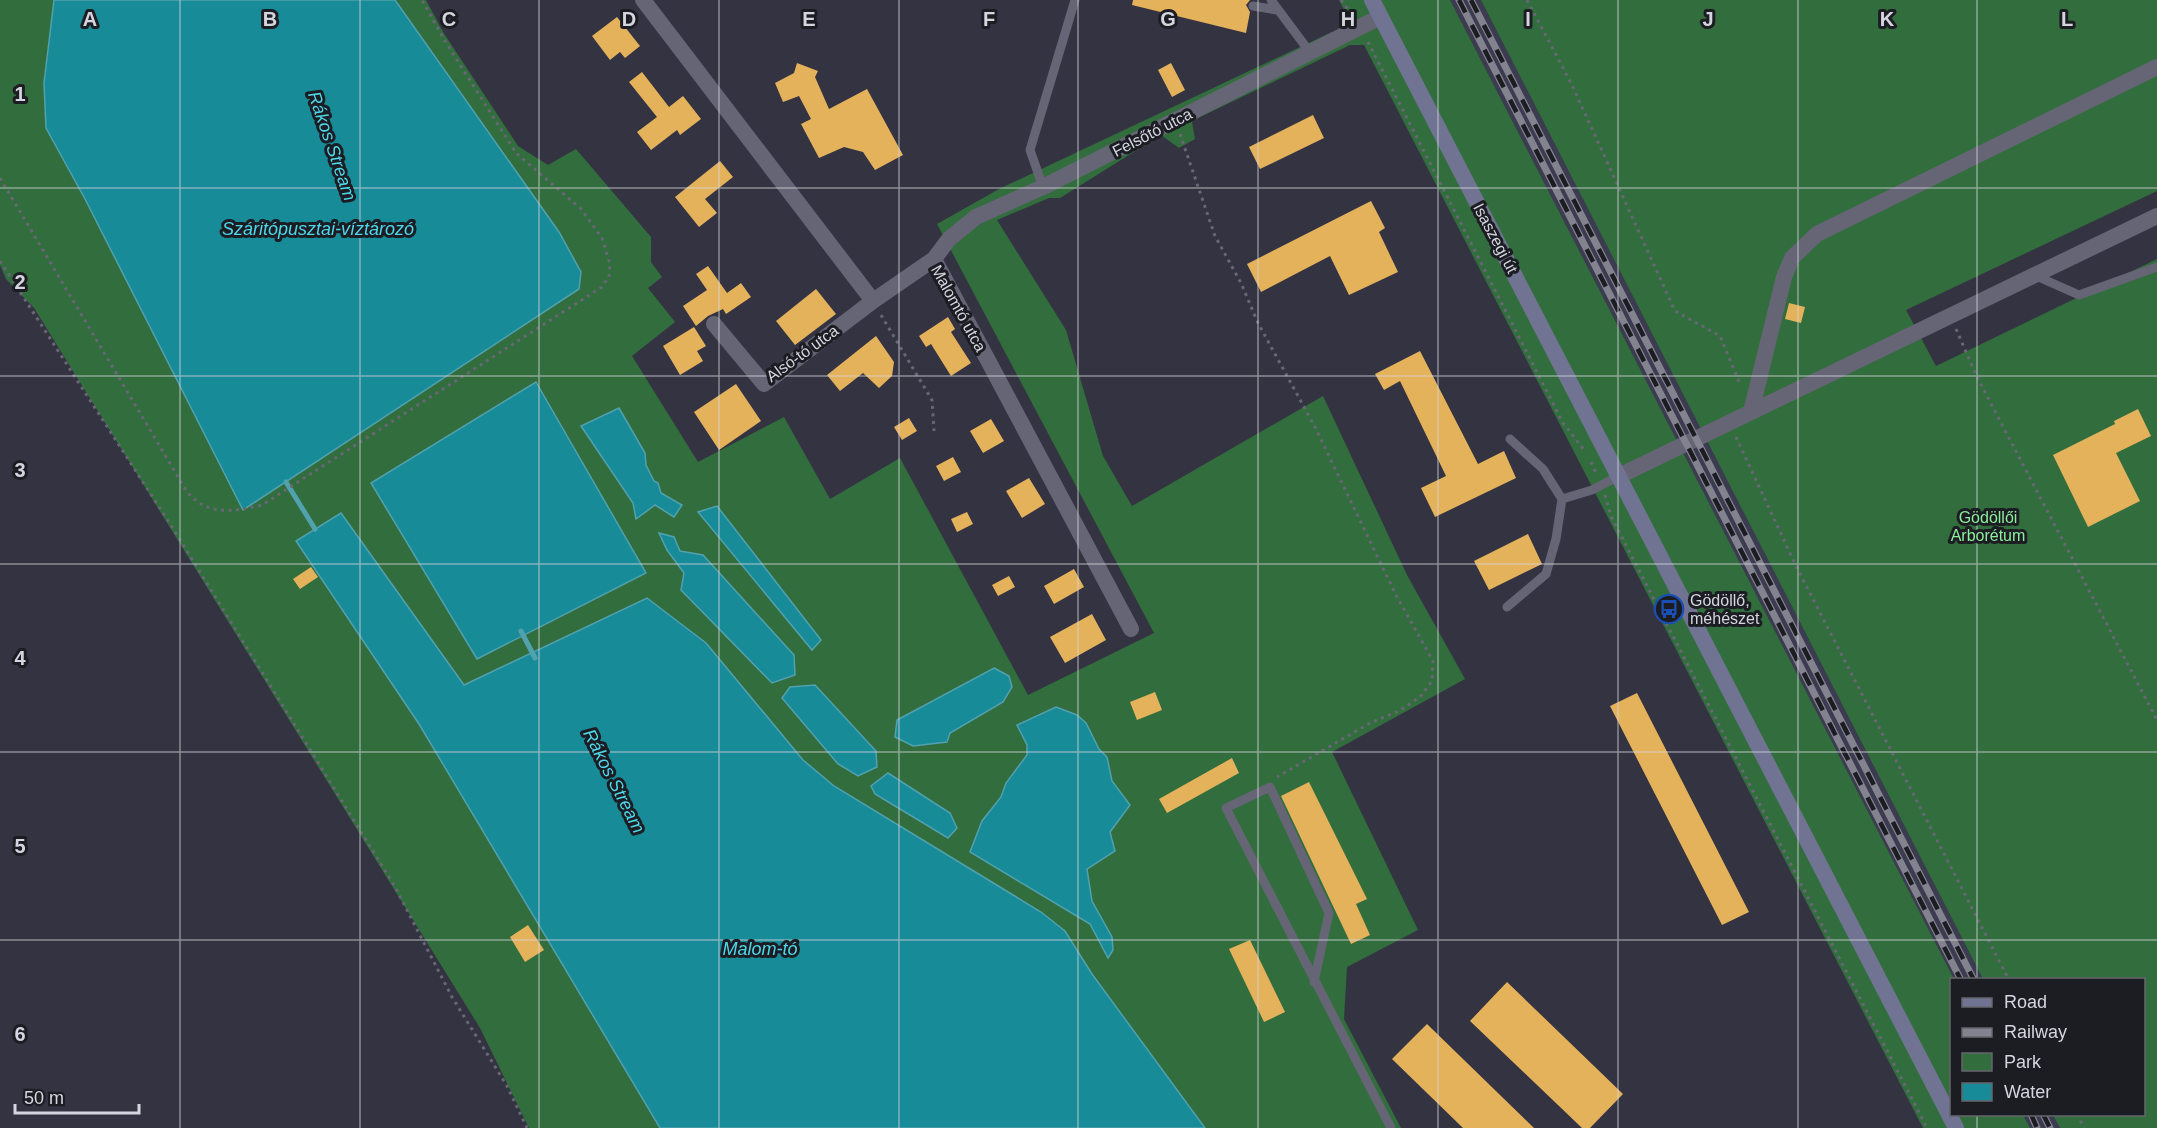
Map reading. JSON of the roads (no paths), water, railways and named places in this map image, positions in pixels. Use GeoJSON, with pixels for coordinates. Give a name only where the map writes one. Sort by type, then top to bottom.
{"type":"FeatureCollection","features":[{"type":"Feature","properties":{"kind":"main road","name":"Isaszegi út"},"geometry":{"type":"LineString","coordinates":[[1372,0],[1956,1128]]}},
{"type":"Feature","properties":{"kind":"street"},"geometry":{"type":"LineString","coordinates":[[642,0],[873,301]]}},
{"type":"Feature","properties":{"kind":"street","name":"Felsőtó utca"},"geometry":{"type":"LineString","coordinates":[[934,259],[949,239],[976,217],[1043,187],[1380,17]]}},
{"type":"Feature","properties":{"kind":"street"},"geometry":{"type":"LineString","coordinates":[[1751,412],[1784,277],[1792,258],[1817,234],[2157,67]]}},
{"type":"Feature","properties":{"kind":"street"},"geometry":{"type":"LineString","coordinates":[[1619,476],[2157,216]]}},
{"type":"Feature","properties":{"kind":"street","name":"Malomtó utca"},"geometry":{"type":"LineString","coordinates":[[873,301],[934,259],[1131,628]]}},
{"type":"Feature","properties":{"kind":"street","name":"Alsó-tó utca"},"geometry":{"type":"LineString","coordinates":[[714,324],[764,384],[873,301]]}},
{"type":"Feature","properties":{"kind":"lane"},"geometry":{"type":"LineString","coordinates":[[1043,187],[1030,150],[1075,0]]}},
{"type":"Feature","properties":{"kind":"lane"},"geometry":{"type":"LineString","coordinates":[[1271,0],[1310,51]]}},
{"type":"Feature","properties":{"kind":"lane"},"geometry":{"type":"LineString","coordinates":[[1252,6],[1277,10]]}},
{"type":"Feature","properties":{"kind":"lane"},"geometry":{"type":"LineString","coordinates":[[2034,276],[2079,296],[2157,267]]}},
{"type":"Feature","properties":{"kind":"lane"},"geometry":{"type":"LineString","coordinates":[[1507,607],[1546,574],[1556,539],[1562,499],[1543,470],[1510,439]]}},
{"type":"Feature","properties":{"kind":"lane"},"geometry":{"type":"LineString","coordinates":[[1562,499],[1602,486],[1619,476]]}},
{"type":"Feature","properties":{"kind":"lane"},"geometry":{"type":"LineString","coordinates":[[1314,982],[1329,913],[1270,787],[1226,808],[1314,982],[1391,1128]]}},
{"type":"Feature","properties":{"kind":"water","name":"Száritópusztai-víztározó"},"geometry":{"type":"Polygon","coordinates":[[[54,0],[395,0],[559,232],[581,272],[579,289],[243,510],[85,199],[46,128],[44,83],[54,0]]]}},
{"type":"Feature","properties":{"kind":"water"},"geometry":{"type":"Polygon","coordinates":[[[536,382],[646,573],[477,659],[371,483],[536,382]]]}},
{"type":"Feature","properties":{"kind":"water"},"geometry":{"type":"Polygon","coordinates":[[[619,408],[645,453],[646,465],[654,481],[658,483],[661,493],[682,505],[674,517],[655,505],[636,519],[633,503],[581,426],[619,408]]]}},
{"type":"Feature","properties":{"kind":"water"},"geometry":{"type":"Polygon","coordinates":[[[717,506],[821,640],[812,650],[698,512],[717,506]]]}},
{"type":"Feature","properties":{"kind":"water","name":"Malom-tó"},"geometry":{"type":"Polygon","coordinates":[[[341,513],[464,685],[647,598],[706,643],[803,760],[834,786],[1041,912],[1065,931],[1092,974],[1205,1128],[660,1128],[419,724],[296,541],[341,513]]]}},
{"type":"Feature","properties":{"kind":"water"},"geometry":{"type":"Polygon","coordinates":[[[659,533],[674,537],[680,551],[703,555],[794,655],[795,675],[772,683],[681,590],[684,573],[667,550],[659,533]]]}},
{"type":"Feature","properties":{"kind":"water"},"geometry":{"type":"Polygon","coordinates":[[[994,668],[1009,676],[1012,687],[1003,702],[950,733],[947,742],[913,746],[895,737],[897,720],[994,668]]]}},
{"type":"Feature","properties":{"kind":"water"},"geometry":{"type":"Polygon","coordinates":[[[815,685],[876,751],[877,767],[858,776],[838,764],[782,698],[790,687],[815,685]]]}},
{"type":"Feature","properties":{"kind":"water"},"geometry":{"type":"Polygon","coordinates":[[[1056,707],[1077,715],[1086,723],[1099,749],[1107,757],[1112,781],[1130,805],[1110,832],[1115,851],[1087,869],[1092,901],[1112,937],[1113,950],[1108,958],[1090,924],[970,852],[982,821],[1001,797],[1006,783],[1027,755],[1027,745],[1017,725],[1056,707]]]}},
{"type":"Feature","properties":{"kind":"water"},"geometry":{"type":"Polygon","coordinates":[[[888,773],[950,813],[957,828],[948,838],[875,794],[871,786],[888,773]]]}},
{"type":"Feature","properties":{"kind":"waterway"},"geometry":{"type":"LineString","coordinates":[[286,482],[315,529]]}},
{"type":"Feature","properties":{"kind":"waterway","name":"Rákos Stream"},"geometry":{"type":"LineString","coordinates":[[521,631],[535,658]]}},
{"type":"Feature","properties":{"kind":"railway"},"geometry":{"type":"LineString","coordinates":[[1459,0],[1960,978]]}},
{"type":"Feature","properties":{"kind":"railway"},"geometry":{"type":"LineString","coordinates":[[1471,0],[1973,978]]}},
{"type":"Feature","properties":{"kind":"railway"},"geometry":{"type":"LineString","coordinates":[[2032,1116],[2037,1128]]}},
{"type":"Feature","properties":{"kind":"railway"},"geometry":{"type":"LineString","coordinates":[[2044,1116],[2050,1128]]}},
{"type":"Feature","properties":{"kind":"place","name":"Gödöllő, méhészet"},"geometry":{"type":"Point","coordinates":[1669,609]}},
{"type":"Feature","properties":{"kind":"park label","name":"Gödöllői Arborétum"},"geometry":{"type":"Point","coordinates":[1988,526]}}]}
